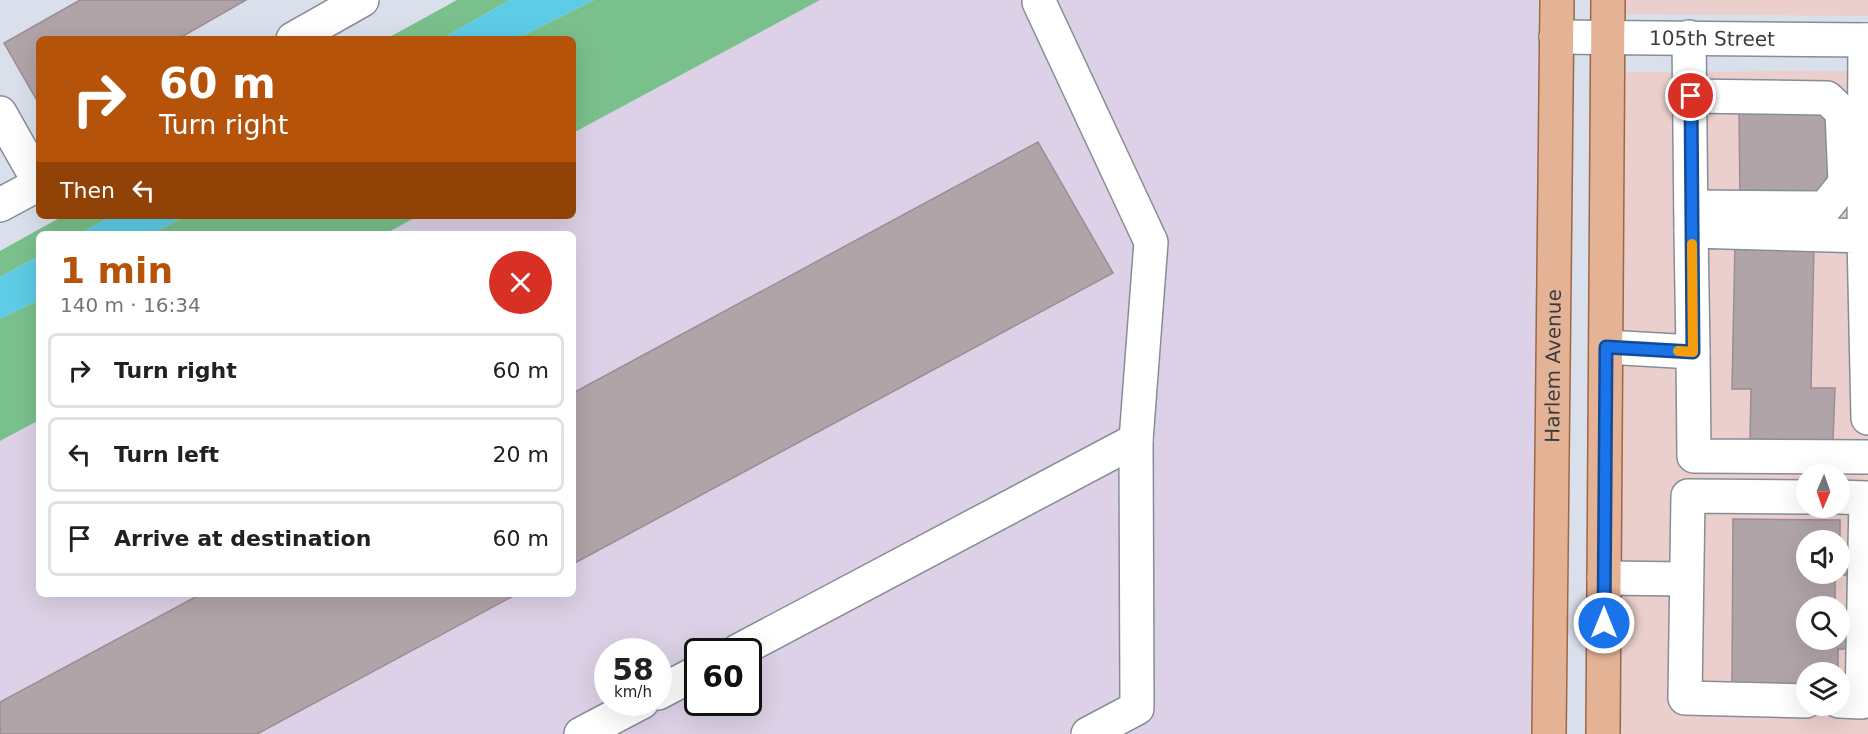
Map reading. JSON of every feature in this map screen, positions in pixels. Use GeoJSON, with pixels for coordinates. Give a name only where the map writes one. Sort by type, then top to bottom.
{"type":"FeatureCollection","features":[{"type":"Feature","properties":{"kind":"main road","name":"Harlem Avenue"},"geometry":{"type":"LineString","coordinates":[[1549,734],[1557,0]]}},
{"type":"Feature","properties":{"kind":"main road"},"geometry":{"type":"LineString","coordinates":[[1603,734],[1608,0]]}},
{"type":"Feature","properties":{"kind":"street"},"geometry":{"type":"LineString","coordinates":[[298,36],[362,0]]}},
{"type":"Feature","properties":{"kind":"street"},"geometry":{"type":"LineString","coordinates":[[1039,2],[1152,242],[1136,440],[1137,708],[1088,734]]}},
{"type":"Feature","properties":{"kind":"street","name":"105th Street"},"geometry":{"type":"LineString","coordinates":[[1556,37],[1867,40]]}},
{"type":"Feature","properties":{"kind":"street"},"geometry":{"type":"LineString","coordinates":[[1689,37],[1694,456],[1868,457]]}},
{"type":"Feature","properties":{"kind":"street"},"geometry":{"type":"LineString","coordinates":[[1867,40],[1864,223],[1868,418]]}},
{"type":"Feature","properties":{"kind":"street"},"geometry":{"type":"LineString","coordinates":[[1691,96],[1827,98],[1842,112],[1845,183],[1825,208]]}},
{"type":"Feature","properties":{"kind":"street"},"geometry":{"type":"LineString","coordinates":[[0,113],[36,178]]}},
{"type":"Feature","properties":{"kind":"street"},"geometry":{"type":"LineString","coordinates":[[0,205],[36,185]]}},
{"type":"Feature","properties":{"kind":"street"},"geometry":{"type":"LineString","coordinates":[[1691,219],[1825,208],[1864,223]]}},
{"type":"Feature","properties":{"kind":"street"},"geometry":{"type":"LineString","coordinates":[[1691,219],[1864,223]]}},
{"type":"Feature","properties":{"kind":"street"},"geometry":{"type":"LineString","coordinates":[[1606,347],[1693,352]]}},
{"type":"Feature","properties":{"kind":"street"},"geometry":{"type":"LineString","coordinates":[[762,638],[1136,440]]}},
{"type":"Feature","properties":{"kind":"street"},"geometry":{"type":"LineString","coordinates":[[1796,497],[1688,496],[1685,698],[1796,700]]}},
{"type":"Feature","properties":{"kind":"street"},"geometry":{"type":"LineString","coordinates":[[1850,497],[1866,498],[1862,702],[1850,701]]}},
{"type":"Feature","properties":{"kind":"street"},"geometry":{"type":"LineString","coordinates":[[1604,578],[1686,579]]}},
{"type":"Feature","properties":{"kind":"street"},"geometry":{"type":"LineString","coordinates":[[582,734],[616,716]]}},
{"type":"Feature","properties":{"kind":"shaded area"},"geometry":{"type":"Polygon","coordinates":[[[820,0],[1538,0],[1536,734],[0,734],[0,441],[36,422],[36,597],[576,597],[576,231],[390,231],[412,219],[576,219],[576,131],[820,0]]]}},
{"type":"Feature","properties":{"kind":"shaded area"},"geometry":{"type":"Polygon","coordinates":[[[1625,0],[1868,0],[1868,16],[1624,14],[1625,0]]]}},
{"type":"Feature","properties":{"kind":"shaded area"},"geometry":{"type":"Polygon","coordinates":[[[1868,71],[1868,734],[1621,734],[1624,72],[1868,71]]]}},
{"type":"Feature","properties":{"kind":"green space"},"geometry":{"type":"Polygon","coordinates":[[[457,0],[510,0],[446,36],[391,36],[457,0]]]}},
{"type":"Feature","properties":{"kind":"green space"},"geometry":{"type":"Polygon","coordinates":[[[594,0],[820,0],[576,131],[576,36],[522,36],[594,0]]]}},
{"type":"Feature","properties":{"kind":"green space"},"geometry":{"type":"Polygon","coordinates":[[[58,219],[106,219],[85,231],[36,231],[58,219]]]}},
{"type":"Feature","properties":{"kind":"green space"},"geometry":{"type":"Polygon","coordinates":[[[180,219],[412,219],[390,231],[158,231],[180,219]]]}},
{"type":"Feature","properties":{"kind":"green space"},"geometry":{"type":"Polygon","coordinates":[[[36,231],[36,258],[0,277],[0,251],[36,231]]]}},
{"type":"Feature","properties":{"kind":"green space"},"geometry":{"type":"Polygon","coordinates":[[[36,301],[36,422],[0,441],[0,319],[36,301]]]}},
{"type":"Feature","properties":{"kind":"water"},"geometry":{"type":"Polygon","coordinates":[[[510,0],[594,0],[522,36],[446,36],[510,0]]]}},
{"type":"Feature","properties":{"kind":"water"},"geometry":{"type":"Polygon","coordinates":[[[106,219],[180,219],[158,231],[85,231],[106,219]]]}},
{"type":"Feature","properties":{"kind":"water"},"geometry":{"type":"Polygon","coordinates":[[[36,258],[36,301],[0,319],[0,277],[36,258]]]}},
{"type":"Feature","properties":{"kind":"building"},"geometry":{"type":"Polygon","coordinates":[[[80,0],[246,0],[183,36],[36,36],[36,99],[4,43],[80,0]]]}},
{"type":"Feature","properties":{"kind":"building"},"geometry":{"type":"Polygon","coordinates":[[[1739,110],[1820,110],[1831,120],[1829,189],[1818,199],[1740,200],[1739,110]]]}},
{"type":"Feature","properties":{"kind":"building"},"geometry":{"type":"Polygon","coordinates":[[[1038,142],[1113,273],[576,562],[576,391],[1038,142]]]}},
{"type":"Feature","properties":{"kind":"building"},"geometry":{"type":"Polygon","coordinates":[[[1735,243],[1814,245],[1811,388],[1835,388],[1833,441],[1750,439],[1751,389],[1732,389],[1735,243]]]}},
{"type":"Feature","properties":{"kind":"building"},"geometry":{"type":"Polygon","coordinates":[[[1733,519],[1840,520],[1840,530],[1796,530],[1796,584],[1835,584],[1835,596],[1796,596],[1796,650],[1838,650],[1838,662],[1796,662],[1796,686],[1732,685],[1733,519]]]}},
{"type":"Feature","properties":{"kind":"building"},"geometry":{"type":"Polygon","coordinates":[[[195,597],[511,597],[257,734],[0,734],[0,702],[195,597]]]}},
{"type":"Feature","properties":{"kind":"slow traffic"},"geometry":{"type":"LineString","coordinates":[[1678,351],[1693,352],[1692,244]]}},
{"type":"Feature","properties":{"kind":"route"},"geometry":{"type":"LineString","coordinates":[[1604,623],[1606,347],[1693,352],[1691,96]]}}]}
